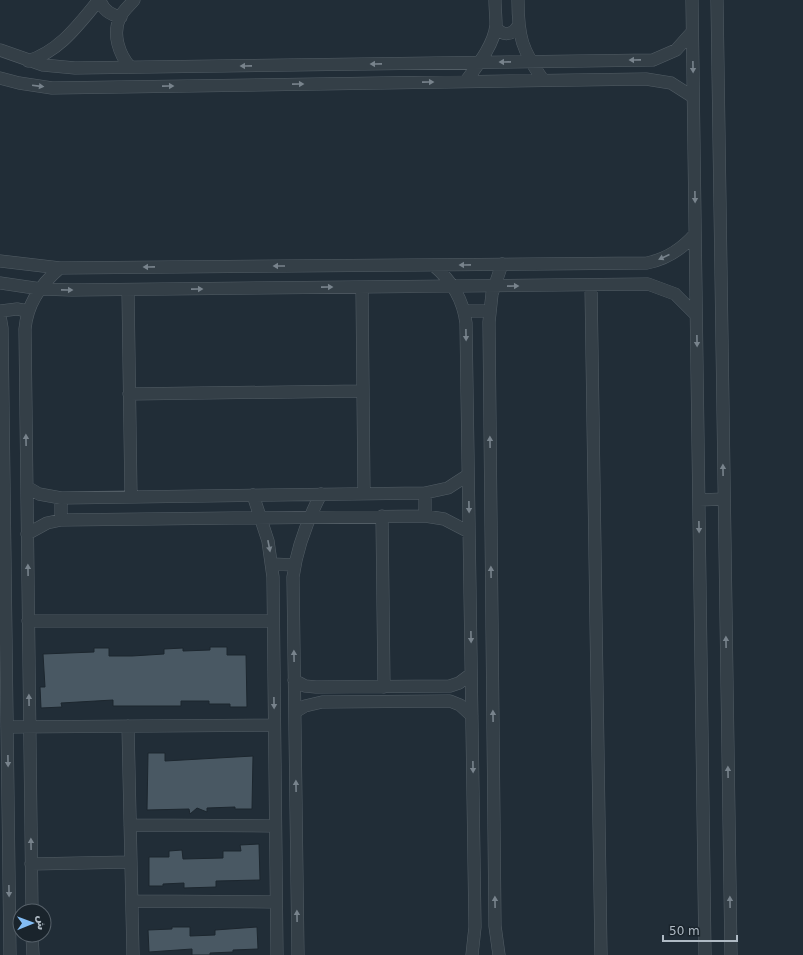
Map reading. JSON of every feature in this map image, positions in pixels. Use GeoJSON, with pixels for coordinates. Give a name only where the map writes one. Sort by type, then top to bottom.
{"type":"FeatureCollection","features":[{"type":"Feature","properties":{"kind":"street"},"geometry":{"type":"LineString","coordinates":[[28,61],[46,54],[62,42],[100,0],[105,10],[115,16],[120,17]]}},
{"type":"Feature","properties":{"kind":"street"},"geometry":{"type":"LineString","coordinates":[[130,67],[124,61],[118,44],[117,35],[120,17],[134,0]]}},
{"type":"Feature","properties":{"kind":"street"},"geometry":{"type":"LineString","coordinates":[[466,81],[480,62],[496,27],[495,0]]}},
{"type":"Feature","properties":{"kind":"street"},"geometry":{"type":"LineString","coordinates":[[518,0],[518,26],[522,45],[530,62],[543,80]]}},
{"type":"Feature","properties":{"kind":"street"},"geometry":{"type":"LineString","coordinates":[[692,0],[704,953]]}},
{"type":"Feature","properties":{"kind":"street"},"geometry":{"type":"LineString","coordinates":[[717,0],[731,955]]}},
{"type":"Feature","properties":{"kind":"street"},"geometry":{"type":"LineString","coordinates":[[496,27],[498,31],[507,34],[512,33],[518,26]]}},
{"type":"Feature","properties":{"kind":"street"},"geometry":{"type":"LineString","coordinates":[[0,50],[28,61],[48,66],[75,68],[653,60],[676,50],[692,32]]}},
{"type":"Feature","properties":{"kind":"street"},"geometry":{"type":"LineString","coordinates":[[653,60],[658,67],[659,72],[654,79]]}},
{"type":"Feature","properties":{"kind":"street"},"geometry":{"type":"LineString","coordinates":[[562,61],[562,80]]}},
{"type":"Feature","properties":{"kind":"street"},"geometry":{"type":"LineString","coordinates":[[147,67],[148,87]]}},
{"type":"Feature","properties":{"kind":"street"},"geometry":{"type":"LineString","coordinates":[[0,78],[19,83],[52,88],[654,79],[679,87],[693,97]]}},
{"type":"Feature","properties":{"kind":"street"},"geometry":{"type":"LineString","coordinates":[[0,261],[60,268],[648,263],[670,255],[684,246],[695,234]]}},
{"type":"Feature","properties":{"kind":"street"},"geometry":{"type":"LineString","coordinates":[[648,263],[648,284]]}},
{"type":"Feature","properties":{"kind":"street"},"geometry":{"type":"LineString","coordinates":[[499,955],[495,926],[490,310],[494,286],[502,264]]}},
{"type":"Feature","properties":{"kind":"street"},"geometry":{"type":"LineString","coordinates":[[433,265],[453,286],[464,311],[466,330],[475,927],[472,955]]}},
{"type":"Feature","properties":{"kind":"street"},"geometry":{"type":"LineString","coordinates":[[32,903],[25,329],[28,311],[40,289],[60,268]]}},
{"type":"Feature","properties":{"kind":"street"},"geometry":{"type":"LineString","coordinates":[[0,283],[40,289],[128,290],[648,284],[675,294],[696,315]]}},
{"type":"Feature","properties":{"kind":"street"},"geometry":{"type":"LineString","coordinates":[[591,285],[601,955]]}},
{"type":"Feature","properties":{"kind":"street"},"geometry":{"type":"LineString","coordinates":[[362,287],[364,494]]}},
{"type":"Feature","properties":{"kind":"street"},"geometry":{"type":"LineString","coordinates":[[128,290],[131,497]]}},
{"type":"Feature","properties":{"kind":"street"},"geometry":{"type":"LineString","coordinates":[[0,311],[11,309],[28,311]]}},
{"type":"Feature","properties":{"kind":"street"},"geometry":{"type":"LineString","coordinates":[[464,311],[490,310]]}},
{"type":"Feature","properties":{"kind":"street"},"geometry":{"type":"LineString","coordinates":[[0,316],[2,328],[7,727],[4,740],[10,955]]}},
{"type":"Feature","properties":{"kind":"street"},"geometry":{"type":"LineString","coordinates":[[129,394],[363,391]]}},
{"type":"Feature","properties":{"kind":"street"},"geometry":{"type":"LineString","coordinates":[[27,487],[39,494],[61,498],[425,493],[448,488],[468,475]]}},
{"type":"Feature","properties":{"kind":"street"},"geometry":{"type":"LineString","coordinates":[[425,493],[425,516]]}},
{"type":"Feature","properties":{"kind":"street"},"geometry":{"type":"LineString","coordinates":[[298,955],[293,577],[300,540],[309,517],[321,494]]}},
{"type":"Feature","properties":{"kind":"street"},"geometry":{"type":"LineString","coordinates":[[253,495],[262,518],[272,564],[277,955]]}},
{"type":"Feature","properties":{"kind":"street"},"geometry":{"type":"LineString","coordinates":[[61,498],[61,520]]}},
{"type":"Feature","properties":{"kind":"street"},"geometry":{"type":"LineString","coordinates":[[699,500],[724,499]]}},
{"type":"Feature","properties":{"kind":"street"},"geometry":{"type":"LineString","coordinates":[[27,534],[47,523],[61,520],[382,516],[425,516],[448,521],[469,532]]}},
{"type":"Feature","properties":{"kind":"street"},"geometry":{"type":"LineString","coordinates":[[382,516],[384,687]]}},
{"type":"Feature","properties":{"kind":"street"},"geometry":{"type":"LineString","coordinates":[[272,564],[295,564]]}},
{"type":"Feature","properties":{"kind":"street"},"geometry":{"type":"LineString","coordinates":[[470,598],[492,598]]}},
{"type":"Feature","properties":{"kind":"street"},"geometry":{"type":"LineString","coordinates":[[28,621],[273,621]]}},
{"type":"Feature","properties":{"kind":"street"},"geometry":{"type":"LineString","coordinates":[[294,680],[305,686],[322,688],[450,686],[459,683],[471,674]]}},
{"type":"Feature","properties":{"kind":"street"},"geometry":{"type":"LineString","coordinates":[[450,686],[450,701]]}},
{"type":"Feature","properties":{"kind":"street"},"geometry":{"type":"LineString","coordinates":[[322,688],[322,702]]}},
{"type":"Feature","properties":{"kind":"street"},"geometry":{"type":"LineString","coordinates":[[295,712],[305,706],[322,702],[450,701],[460,705],[472,716]]}},
{"type":"Feature","properties":{"kind":"street"},"geometry":{"type":"LineString","coordinates":[[7,727],[274,725]]}},
{"type":"Feature","properties":{"kind":"street"},"geometry":{"type":"LineString","coordinates":[[128,726],[133,955]]}},
{"type":"Feature","properties":{"kind":"street"},"geometry":{"type":"LineString","coordinates":[[130,825],[296,828]]}},
{"type":"Feature","properties":{"kind":"street"},"geometry":{"type":"LineString","coordinates":[[276,853],[297,853]]}},
{"type":"Feature","properties":{"kind":"street"},"geometry":{"type":"LineString","coordinates":[[31,864],[131,862]]}},
{"type":"Feature","properties":{"kind":"street"},"geometry":{"type":"LineString","coordinates":[[132,902],[276,902]]}},
{"type":"Feature","properties":{"kind":"street"},"geometry":{"type":"LineString","coordinates":[[475,927],[495,926]]}},
{"type":"Feature","properties":{"kind":"street"},"geometry":{"type":"LineString","coordinates":[[32,943],[32,955]]}},
{"type":"Feature","properties":{"kind":"building"},"geometry":{"type":"Polygon","coordinates":[[[210,647],[227,647],[227,655],[246,655],[247,707],[230,707],[230,704],[209,704],[209,701],[181,701],[181,706],[113,706],[113,700],[61,703],[62,707],[41,708],[40,687],[45,687],[43,654],[94,652],[94,648],[109,648],[109,656],[132,656],[164,654],[164,649],[183,648],[183,651],[210,650],[210,647]]]}},
{"type":"Feature","properties":{"kind":"building"},"geometry":{"type":"Polygon","coordinates":[[[148,753],[165,753],[165,761],[253,756],[252,809],[235,809],[235,807],[207,808],[207,812],[197,808],[190,814],[189,809],[147,810],[148,753]]]}},
{"type":"Feature","properties":{"kind":"building"},"geometry":{"type":"Polygon","coordinates":[[[259,844],[260,880],[216,881],[216,887],[184,888],[184,883],[149,886],[149,857],[169,857],[169,851],[182,850],[183,859],[223,858],[223,851],[241,851],[240,845],[259,844]]]}},
{"type":"Feature","properties":{"kind":"building"},"geometry":{"type":"Polygon","coordinates":[[[172,927],[190,927],[190,936],[215,935],[215,930],[257,927],[258,949],[233,950],[233,952],[210,953],[210,955],[192,955],[192,949],[149,952],[148,930],[172,929],[172,927]]]}}]}
